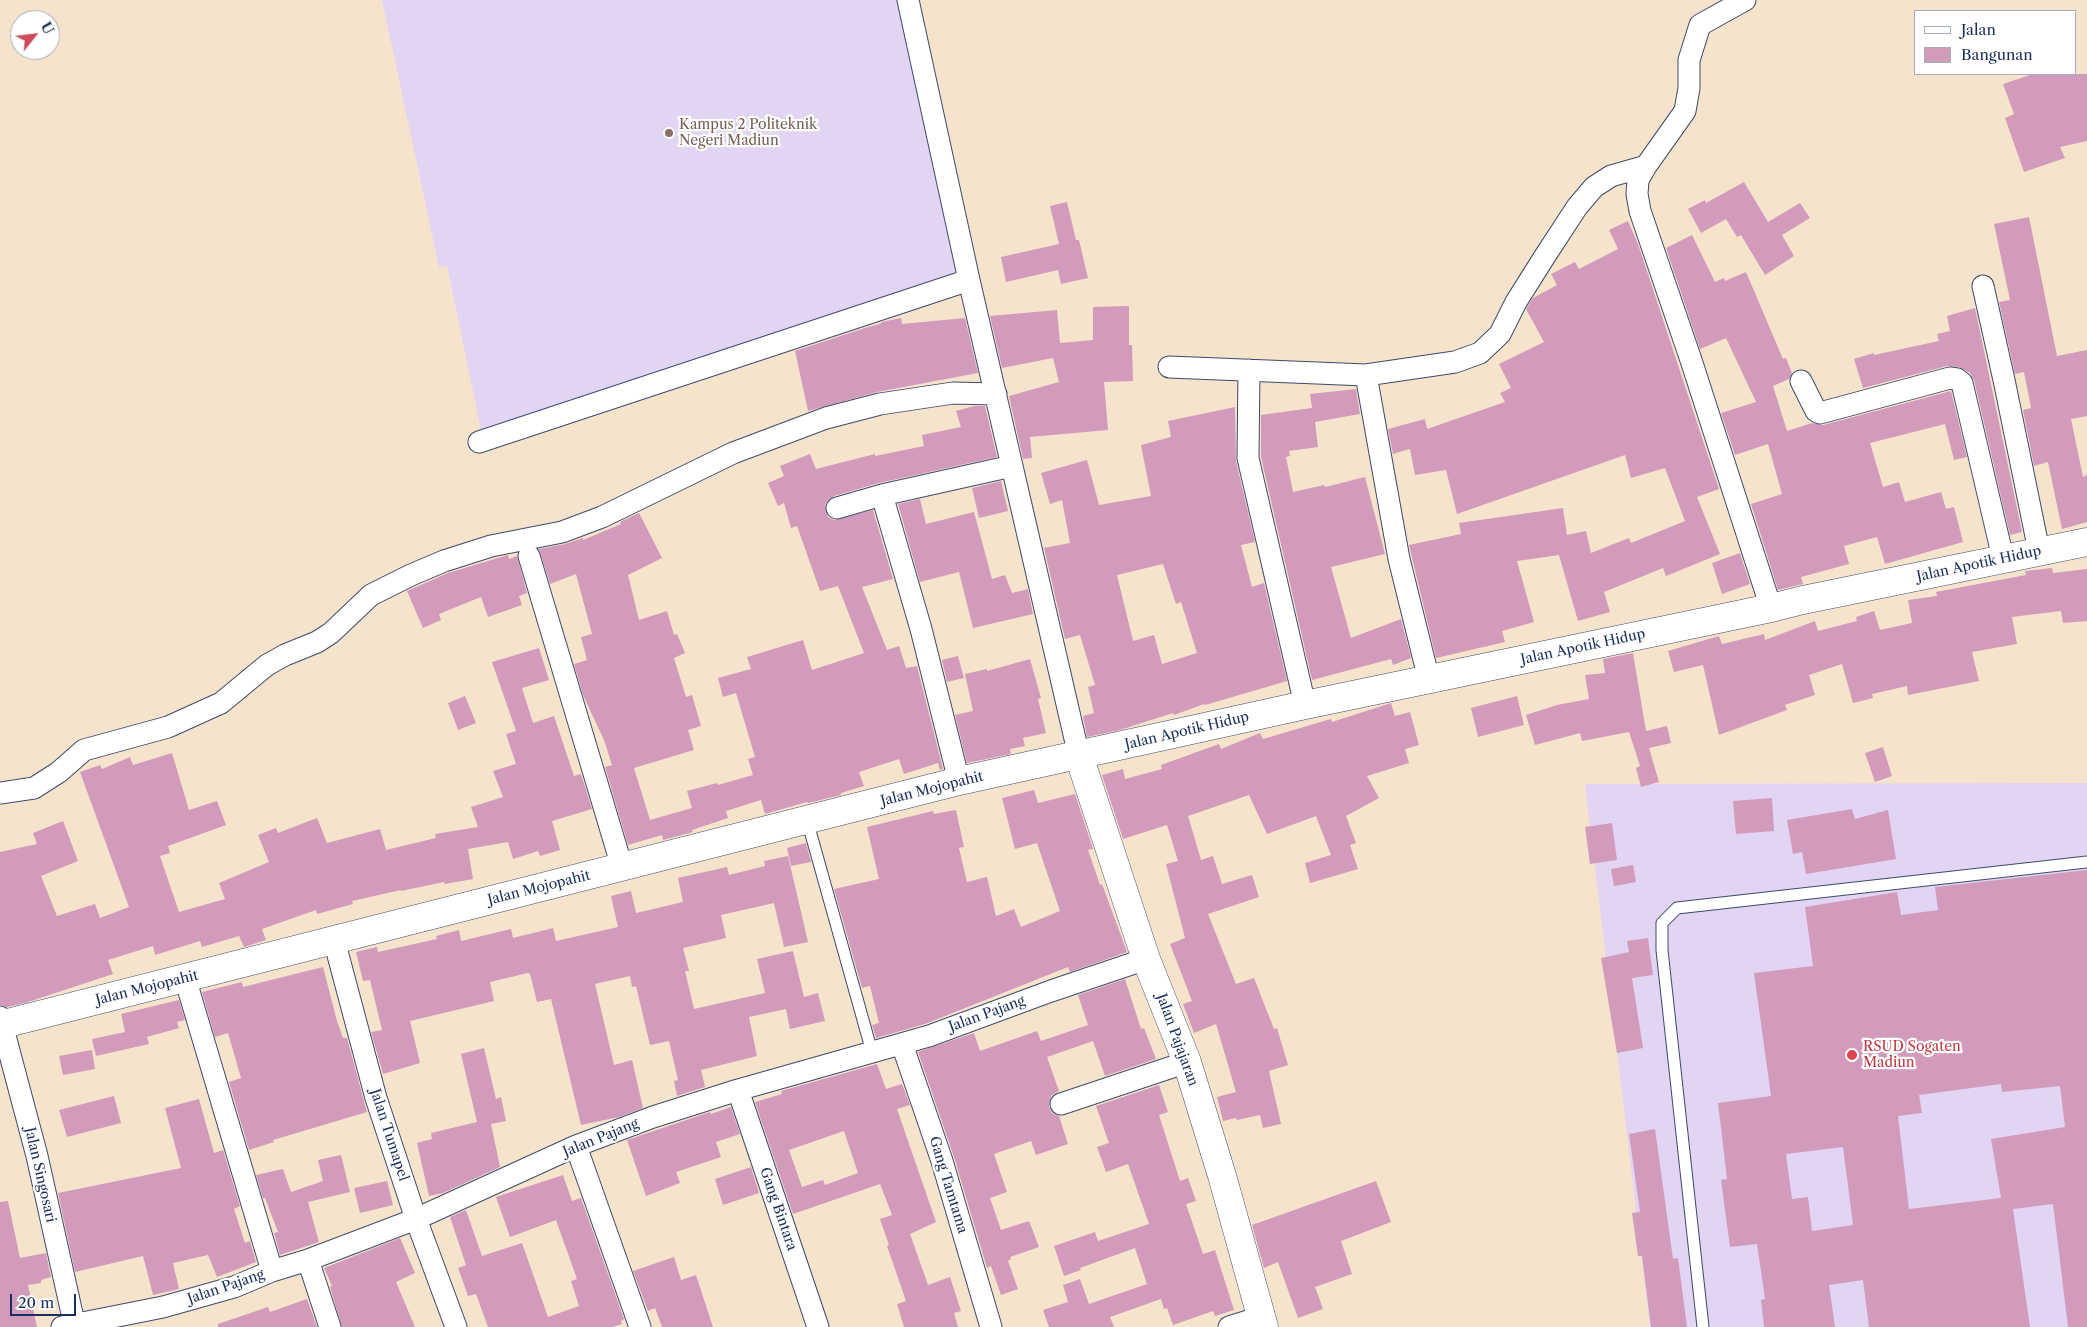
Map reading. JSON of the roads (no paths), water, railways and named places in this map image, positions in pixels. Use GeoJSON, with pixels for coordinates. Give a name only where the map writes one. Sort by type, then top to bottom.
{"type":"FeatureCollection","features":[{"type":"Feature","properties":{"kind":"street"},"geometry":{"type":"LineString","coordinates":[[908,0],[969,280],[1079,756]]}},
{"type":"Feature","properties":{"kind":"street"},"geometry":{"type":"LineString","coordinates":[[1745,0],[1700,25],[1688,60],[1688,88],[1685,111],[1646,166],[1638,180],[1637,194],[1640,211],[1691,360],[1771,608]]}},
{"type":"Feature","properties":{"kind":"street"},"geometry":{"type":"LineString","coordinates":[[1169,367],[1366,375],[1455,362],[1480,353],[1500,334],[1516,302],[1577,207],[1594,187],[1611,176],[1646,166]]}},
{"type":"Feature","properties":{"kind":"street"},"geometry":{"type":"LineString","coordinates":[[479,442],[969,280]]}},
{"type":"Feature","properties":{"kind":"street"},"geometry":{"type":"LineString","coordinates":[[1983,286],[2039,551]]}},
{"type":"Feature","properties":{"kind":"street"},"geometry":{"type":"LineString","coordinates":[[1250,370],[1248,458],[1306,704]]}},
{"type":"Feature","properties":{"kind":"street"},"geometry":{"type":"LineString","coordinates":[[1366,375],[1399,558],[1429,680]]}},
{"type":"Feature","properties":{"kind":"street"},"geometry":{"type":"LineString","coordinates":[[1801,381],[1816,411],[1820,413],[1950,378],[1962,383],[2003,558]]}},
{"type":"Feature","properties":{"kind":"street"},"geometry":{"type":"LineString","coordinates":[[0,793],[34,788],[59,772],[84,750],[168,726],[221,703],[267,665],[331,634],[371,595],[444,561],[492,546],[562,532],[602,518],[733,453],[826,418],[880,404],[953,393],[996,394]]}},
{"type":"Feature","properties":{"kind":"street"},"geometry":{"type":"LineString","coordinates":[[837,508],[882,495],[1012,466]]}},
{"type":"Feature","properties":{"kind":"street"},"geometry":{"type":"LineString","coordinates":[[882,495],[921,629],[959,782]]}},
{"type":"Feature","properties":{"kind":"street","name":"Jalan Apotik Hidup"},"geometry":{"type":"LineString","coordinates":[[1079,756],[1306,704],[2087,542]]}},
{"type":"Feature","properties":{"kind":"street"},"geometry":{"type":"LineString","coordinates":[[529,556],[622,867]]}},
{"type":"Feature","properties":{"kind":"street","name":"Jalan Mojopahit"},"geometry":{"type":"LineString","coordinates":[[1,1022],[185,978],[959,782],[1079,756]]}},
{"type":"Feature","properties":{"kind":"street","name":"Jalan Pajajaran"},"geometry":{"type":"LineString","coordinates":[[1079,756],[1146,959],[1187,1062],[1223,1179],[1262,1322]]}},
{"type":"Feature","properties":{"kind":"street","name":"Jalan Tumapel"},"geometry":{"type":"LineString","coordinates":[[334,940],[376,1098],[416,1219],[456,1327]]}},
{"type":"Feature","properties":{"kind":"street","name":"Jalan Pajang"},"geometry":{"type":"LineString","coordinates":[[70,1326],[163,1308],[234,1287],[272,1271],[308,1260],[416,1219],[576,1146],[653,1117],[738,1090],[929,1036],[1051,990],[1146,959]]}},
{"type":"Feature","properties":{"kind":"street"},"geometry":{"type":"LineString","coordinates":[[185,978],[272,1271]]}},
{"type":"Feature","properties":{"kind":"street","name":"Jalan Singosari"},"geometry":{"type":"LineString","coordinates":[[1,1022],[37,1156],[70,1326]]}},
{"type":"Feature","properties":{"kind":"street","name":"Gang Tamtama"},"geometry":{"type":"LineString","coordinates":[[902,1044],[942,1161],[991,1327]]}},
{"type":"Feature","properties":{"kind":"street"},"geometry":{"type":"LineString","coordinates":[[1061,1104],[1187,1062]]}},
{"type":"Feature","properties":{"kind":"street","name":"Gang Bintara"},"geometry":{"type":"LineString","coordinates":[[738,1090],[818,1327]]}},
{"type":"Feature","properties":{"kind":"street"},"geometry":{"type":"LineString","coordinates":[[576,1146],[640,1327]]}},
{"type":"Feature","properties":{"kind":"street"},"geometry":{"type":"LineString","coordinates":[[308,1260],[330,1327]]}},
{"type":"Feature","properties":{"kind":"street"},"geometry":{"type":"LineString","coordinates":[[1229,1327],[1262,1322]]}},
{"type":"Feature","properties":{"kind":"lane"},"geometry":{"type":"LineString","coordinates":[[807,820],[872,1052]]}},
{"type":"Feature","properties":{"kind":"lane"},"geometry":{"type":"LineString","coordinates":[[1703,1327],[1662,950],[1662,923],[1677,908],[2087,862]]}},
{"type":"Feature","properties":{"kind":"place","name":"Kampus 2 Politeknik Negeri Madiun"},"geometry":{"type":"Point","coordinates":[669,133]}},
{"type":"Feature","properties":{"kind":"place","name":"RSUD Sogaten Madiun"},"geometry":{"type":"Point","coordinates":[1852,1055]}}]}
